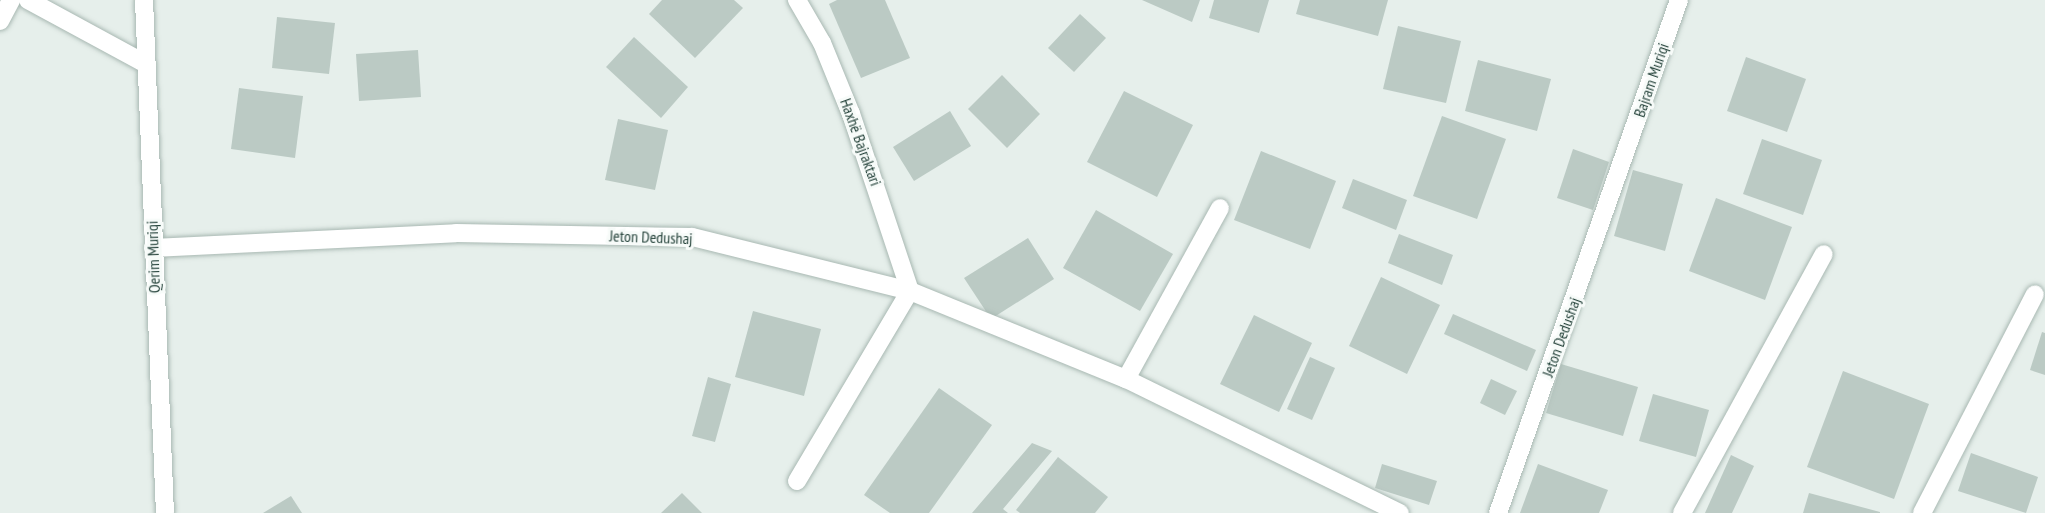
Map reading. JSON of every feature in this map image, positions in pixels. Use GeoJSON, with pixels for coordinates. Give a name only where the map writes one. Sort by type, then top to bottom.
{"type":"FeatureCollection","features":[{"type":"Feature","properties":{"kind":"street"},"geometry":{"type":"LineString","coordinates":[[0,21],[12,0]]}},
{"type":"Feature","properties":{"kind":"street"},"geometry":{"type":"LineString","coordinates":[[28,0],[146,64]]}},
{"type":"Feature","properties":{"kind":"street","name":"Qerim Muriqi"},"geometry":{"type":"LineString","coordinates":[[144,0],[165,513]]}},
{"type":"Feature","properties":{"kind":"street","name":"Haxhë Bajraktari"},"geometry":{"type":"LineString","coordinates":[[797,0],[822,43],[851,114],[910,291]]}},
{"type":"Feature","properties":{"kind":"street","name":"Bajram Muriqi"},"geometry":{"type":"LineString","coordinates":[[1623,160],[1679,0]]}},
{"type":"Feature","properties":{"kind":"street","name":"Jeton Dedushaj"},"geometry":{"type":"LineString","coordinates":[[1498,513],[1623,160]]}},
{"type":"Feature","properties":{"kind":"street"},"geometry":{"type":"LineString","coordinates":[[1126,379],[1220,208]]}},
{"type":"Feature","properties":{"kind":"street","name":"Jeton Dedushaj"},"geometry":{"type":"LineString","coordinates":[[153,248],[456,233],[692,237],[910,291],[1126,379],[1400,513]]}},
{"type":"Feature","properties":{"kind":"street"},"geometry":{"type":"LineString","coordinates":[[1682,513],[1824,254]]}},
{"type":"Feature","properties":{"kind":"street"},"geometry":{"type":"LineString","coordinates":[[797,481],[910,291]]}},
{"type":"Feature","properties":{"kind":"street"},"geometry":{"type":"LineString","coordinates":[[1922,513],[2035,294]]}},
{"type":"Feature","properties":{"kind":"building"},"geometry":{"type":"Polygon","coordinates":[[[662,0],[734,0],[743,8],[695,58],[649,14],[662,0]]]}},
{"type":"Feature","properties":{"kind":"building"},"geometry":{"type":"Polygon","coordinates":[[[837,0],[885,0],[910,58],[861,78],[829,4],[837,0]]]}},
{"type":"Feature","properties":{"kind":"building"},"geometry":{"type":"Polygon","coordinates":[[[1142,0],[1200,0],[1192,22],[1142,0]]]}},
{"type":"Feature","properties":{"kind":"building"},"geometry":{"type":"Polygon","coordinates":[[[1214,0],[1269,0],[1259,33],[1209,18],[1214,0]]]}},
{"type":"Feature","properties":{"kind":"building"},"geometry":{"type":"Polygon","coordinates":[[[1300,0],[1388,0],[1378,36],[1296,14],[1300,0]]]}},
{"type":"Feature","properties":{"kind":"building"},"geometry":{"type":"Polygon","coordinates":[[[1080,14],[1106,38],[1074,72],[1048,48],[1080,14]]]}},
{"type":"Feature","properties":{"kind":"building"},"geometry":{"type":"Polygon","coordinates":[[[277,17],[335,23],[329,74],[272,68],[277,17]]]}},
{"type":"Feature","properties":{"kind":"building"},"geometry":{"type":"Polygon","coordinates":[[[1398,26],[1461,41],[1446,103],[1383,89],[1398,26]]]}},
{"type":"Feature","properties":{"kind":"building"},"geometry":{"type":"Polygon","coordinates":[[[634,37],[688,87],[661,118],[606,67],[634,37]]]}},
{"type":"Feature","properties":{"kind":"building"},"geometry":{"type":"Polygon","coordinates":[[[418,50],[421,97],[359,101],[356,54],[418,50]]]}},
{"type":"Feature","properties":{"kind":"building"},"geometry":{"type":"Polygon","coordinates":[[[1746,57],[1806,79],[1787,132],[1727,111],[1746,57]]]}},
{"type":"Feature","properties":{"kind":"building"},"geometry":{"type":"Polygon","coordinates":[[[1478,60],[1551,79],[1537,131],[1465,111],[1478,60]]]}},
{"type":"Feature","properties":{"kind":"building"},"geometry":{"type":"Polygon","coordinates":[[[1002,75],[1040,114],[1007,148],[968,109],[1002,75]]]}},
{"type":"Feature","properties":{"kind":"building"},"geometry":{"type":"Polygon","coordinates":[[[239,88],[303,96],[295,158],[231,149],[239,88]]]}},
{"type":"Feature","properties":{"kind":"building"},"geometry":{"type":"Polygon","coordinates":[[[1124,91],[1193,125],[1157,197],[1087,162],[1124,91]]]}},
{"type":"Feature","properties":{"kind":"building"},"geometry":{"type":"Polygon","coordinates":[[[950,111],[971,146],[914,181],[893,147],[950,111]]]}},
{"type":"Feature","properties":{"kind":"building"},"geometry":{"type":"Polygon","coordinates":[[[1442,116],[1506,139],[1477,219],[1413,196],[1442,116]]]}},
{"type":"Feature","properties":{"kind":"building"},"geometry":{"type":"Polygon","coordinates":[[[618,119],[668,130],[655,190],[605,180],[618,119]]]}},
{"type":"Feature","properties":{"kind":"building"},"geometry":{"type":"Polygon","coordinates":[[[1762,139],[1822,160],[1803,215],[1743,194],[1762,139]]]}},
{"type":"Feature","properties":{"kind":"building"},"geometry":{"type":"Polygon","coordinates":[[[1573,149],[1609,162],[1593,210],[1557,198],[1573,149]]]}},
{"type":"Feature","properties":{"kind":"building"},"geometry":{"type":"Polygon","coordinates":[[[1261,151],[1336,181],[1310,249],[1234,220],[1261,151]]]}},
{"type":"Feature","properties":{"kind":"building"},"geometry":{"type":"Polygon","coordinates":[[[1633,170],[1683,184],[1665,251],[1614,236],[1633,170]]]}},
{"type":"Feature","properties":{"kind":"building"},"geometry":{"type":"Polygon","coordinates":[[[1353,179],[1407,200],[1396,230],[1342,208],[1353,179]]]}},
{"type":"Feature","properties":{"kind":"building"},"geometry":{"type":"Polygon","coordinates":[[[1716,198],[1792,227],[1765,300],[1689,271],[1716,198]]]}},
{"type":"Feature","properties":{"kind":"building"},"geometry":{"type":"Polygon","coordinates":[[[1096,210],[1173,254],[1140,311],[1063,268],[1096,210]]]}},
{"type":"Feature","properties":{"kind":"building"},"geometry":{"type":"Polygon","coordinates":[[[1399,234],[1453,255],[1442,285],[1388,263],[1399,234]]]}},
{"type":"Feature","properties":{"kind":"building"},"geometry":{"type":"Polygon","coordinates":[[[1028,238],[1054,279],[991,319],[964,278],[1028,238]]]}},
{"type":"Feature","properties":{"kind":"building"},"geometry":{"type":"Polygon","coordinates":[[[1381,277],[1440,305],[1407,374],[1349,346],[1381,277]]]}},
{"type":"Feature","properties":{"kind":"building"},"geometry":{"type":"Polygon","coordinates":[[[753,311],[821,329],[804,396],[735,377],[753,311]]]}},
{"type":"Feature","properties":{"kind":"building"},"geometry":{"type":"Polygon","coordinates":[[[1453,314],[1536,350],[1527,371],[1444,334],[1453,314]]]}},
{"type":"Feature","properties":{"kind":"building"},"geometry":{"type":"Polygon","coordinates":[[[1254,315],[1312,343],[1279,412],[1220,384],[1254,315]]]}},
{"type":"Feature","properties":{"kind":"building"},"geometry":{"type":"Polygon","coordinates":[[[2042,332],[2045,333],[2045,375],[2030,370],[2042,332]]]}},
{"type":"Feature","properties":{"kind":"building"},"geometry":{"type":"Polygon","coordinates":[[[1310,357],[1335,368],[1312,420],[1287,409],[1310,357]]]}},
{"type":"Feature","properties":{"kind":"building"},"geometry":{"type":"Polygon","coordinates":[[[1561,364],[1638,387],[1623,436],[1546,413],[1561,364]]]}},
{"type":"Feature","properties":{"kind":"building"},"geometry":{"type":"Polygon","coordinates":[[[1843,371],[1929,404],[1894,499],[1807,467],[1843,371]]]}},
{"type":"Feature","properties":{"kind":"building"},"geometry":{"type":"Polygon","coordinates":[[[708,377],[731,384],[715,442],[692,436],[708,377]]]}},
{"type":"Feature","properties":{"kind":"building"},"geometry":{"type":"Polygon","coordinates":[[[1491,379],[1517,391],[1505,415],[1480,403],[1491,379]]]}},
{"type":"Feature","properties":{"kind":"building"},"geometry":{"type":"Polygon","coordinates":[[[939,388],[992,425],[929,513],[890,513],[864,495],[939,388]]]}},
{"type":"Feature","properties":{"kind":"building"},"geometry":{"type":"Polygon","coordinates":[[[1653,394],[1709,410],[1696,457],[1639,441],[1653,394]]]}},
{"type":"Feature","properties":{"kind":"building"},"geometry":{"type":"Polygon","coordinates":[[[1032,443],[1052,451],[1003,509],[1008,513],[972,513],[1032,443]]]}},
{"type":"Feature","properties":{"kind":"building"},"geometry":{"type":"Polygon","coordinates":[[[1971,453],[2038,477],[2026,513],[1958,491],[1971,453]]]}},
{"type":"Feature","properties":{"kind":"building"},"geometry":{"type":"Polygon","coordinates":[[[1731,455],[1754,466],[1732,513],[1705,513],[1731,455]]]}},
{"type":"Feature","properties":{"kind":"building"},"geometry":{"type":"Polygon","coordinates":[[[1058,457],[1108,497],[1095,513],[1020,513],[1016,510],[1058,457]]]}},
{"type":"Feature","properties":{"kind":"building"},"geometry":{"type":"Polygon","coordinates":[[[1382,464],[1437,481],[1429,505],[1375,488],[1382,464]]]}},
{"type":"Feature","properties":{"kind":"building"},"geometry":{"type":"Polygon","coordinates":[[[1538,464],[1608,490],[1599,513],[1520,513],[1538,464]]]}},
{"type":"Feature","properties":{"kind":"building"},"geometry":{"type":"Polygon","coordinates":[[[682,493],[702,513],[661,513],[682,493]]]}},
{"type":"Feature","properties":{"kind":"building"},"geometry":{"type":"Polygon","coordinates":[[[1809,493],[1880,512],[1880,513],[1803,513],[1809,493]]]}},
{"type":"Feature","properties":{"kind":"building"},"geometry":{"type":"Polygon","coordinates":[[[291,496],[302,513],[263,513],[291,496]]]}}]}
